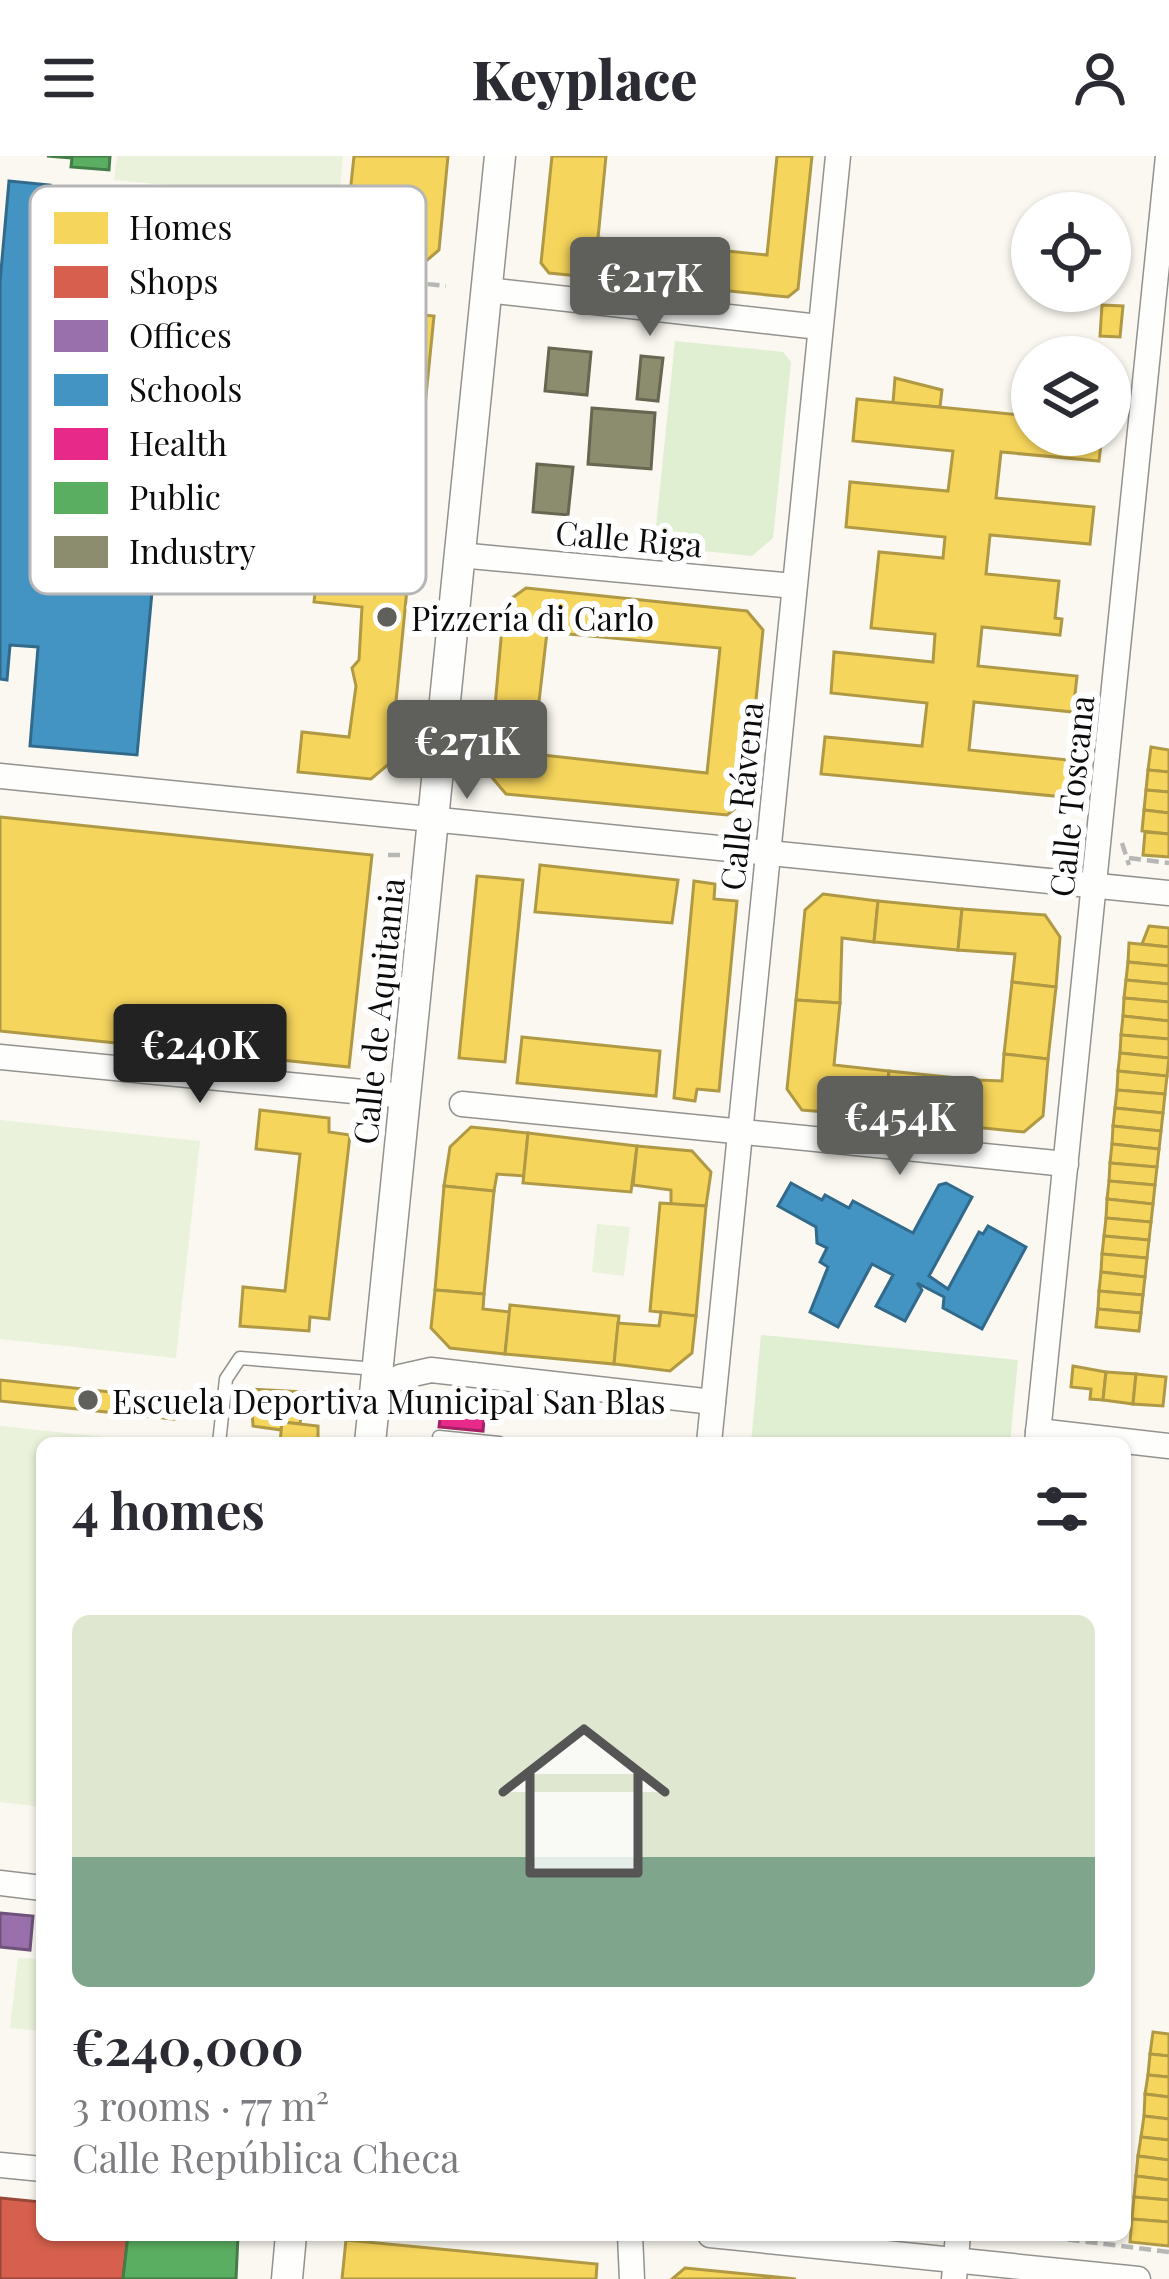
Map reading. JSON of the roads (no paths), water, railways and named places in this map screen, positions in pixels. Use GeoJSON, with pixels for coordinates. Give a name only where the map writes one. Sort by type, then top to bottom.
{"type":"FeatureCollection","features":[{"type":"Feature","properties":{"kind":"street","name":"Calle de Aquitania"},"geometry":{"type":"LineString","coordinates":[[371,1437],[500,156]]}},
{"type":"Feature","properties":{"kind":"street","name":"Calle Rávena"},"geometry":{"type":"LineString","coordinates":[[710,1437],[838,156]]}},
{"type":"Feature","properties":{"kind":"street","name":"Calle Toscana"},"geometry":{"type":"LineString","coordinates":[[1038,1437],[1093,885],[1160,360],[1168,156]]}},
{"type":"Feature","properties":{"kind":"street"},"geometry":{"type":"LineString","coordinates":[[488,290],[819,327]]}},
{"type":"Feature","properties":{"kind":"street","name":"Calle Riga"},"geometry":{"type":"LineString","coordinates":[[459,554],[794,586]]}},
{"type":"Feature","properties":{"kind":"street"},"geometry":{"type":"LineString","coordinates":[[0,776],[768,849],[1169,893]]}},
{"type":"Feature","properties":{"kind":"street"},"geometry":{"type":"LineString","coordinates":[[0,1057],[405,1096]]}},
{"type":"Feature","properties":{"kind":"street"},"geometry":{"type":"LineString","coordinates":[[462,1104],[1066,1164]]}},
{"type":"Feature","properties":{"kind":"street"},"geometry":{"type":"LineString","coordinates":[[376,1380],[430,1370],[713,1402]]}},
{"type":"Feature","properties":{"kind":"street"},"geometry":{"type":"LineString","coordinates":[[1131,1443],[1169,1446]]}},
{"type":"Feature","properties":{"kind":"street"},"geometry":{"type":"LineString","coordinates":[[0,1883],[36,1887]]}},
{"type":"Feature","properties":{"kind":"street"},"geometry":{"type":"LineString","coordinates":[[0,2165],[36,2168]]}},
{"type":"Feature","properties":{"kind":"street"},"geometry":{"type":"LineString","coordinates":[[286,2279],[290,2241]]}},
{"type":"Feature","properties":{"kind":"street"},"geometry":{"type":"LineString","coordinates":[[630,2241],[632,2279]]}},
{"type":"Feature","properties":{"kind":"street"},"geometry":{"type":"LineString","coordinates":[[774,2241],[956,2258],[1018,2273],[1138,2279]]}},
{"type":"Feature","properties":{"kind":"lane"},"geometry":{"type":"LineString","coordinates":[[220,1437],[226,1379],[240,1358],[376,1380]]}},
{"type":"Feature","properties":{"kind":"place","name":"Pizzería di Carlo"},"geometry":{"type":"Point","coordinates":[387,617]}},
{"type":"Feature","properties":{"kind":"place","name":"Escuela Deportiva Municipal San Blas"},"geometry":{"type":"Point","coordinates":[88,1400]}}]}
